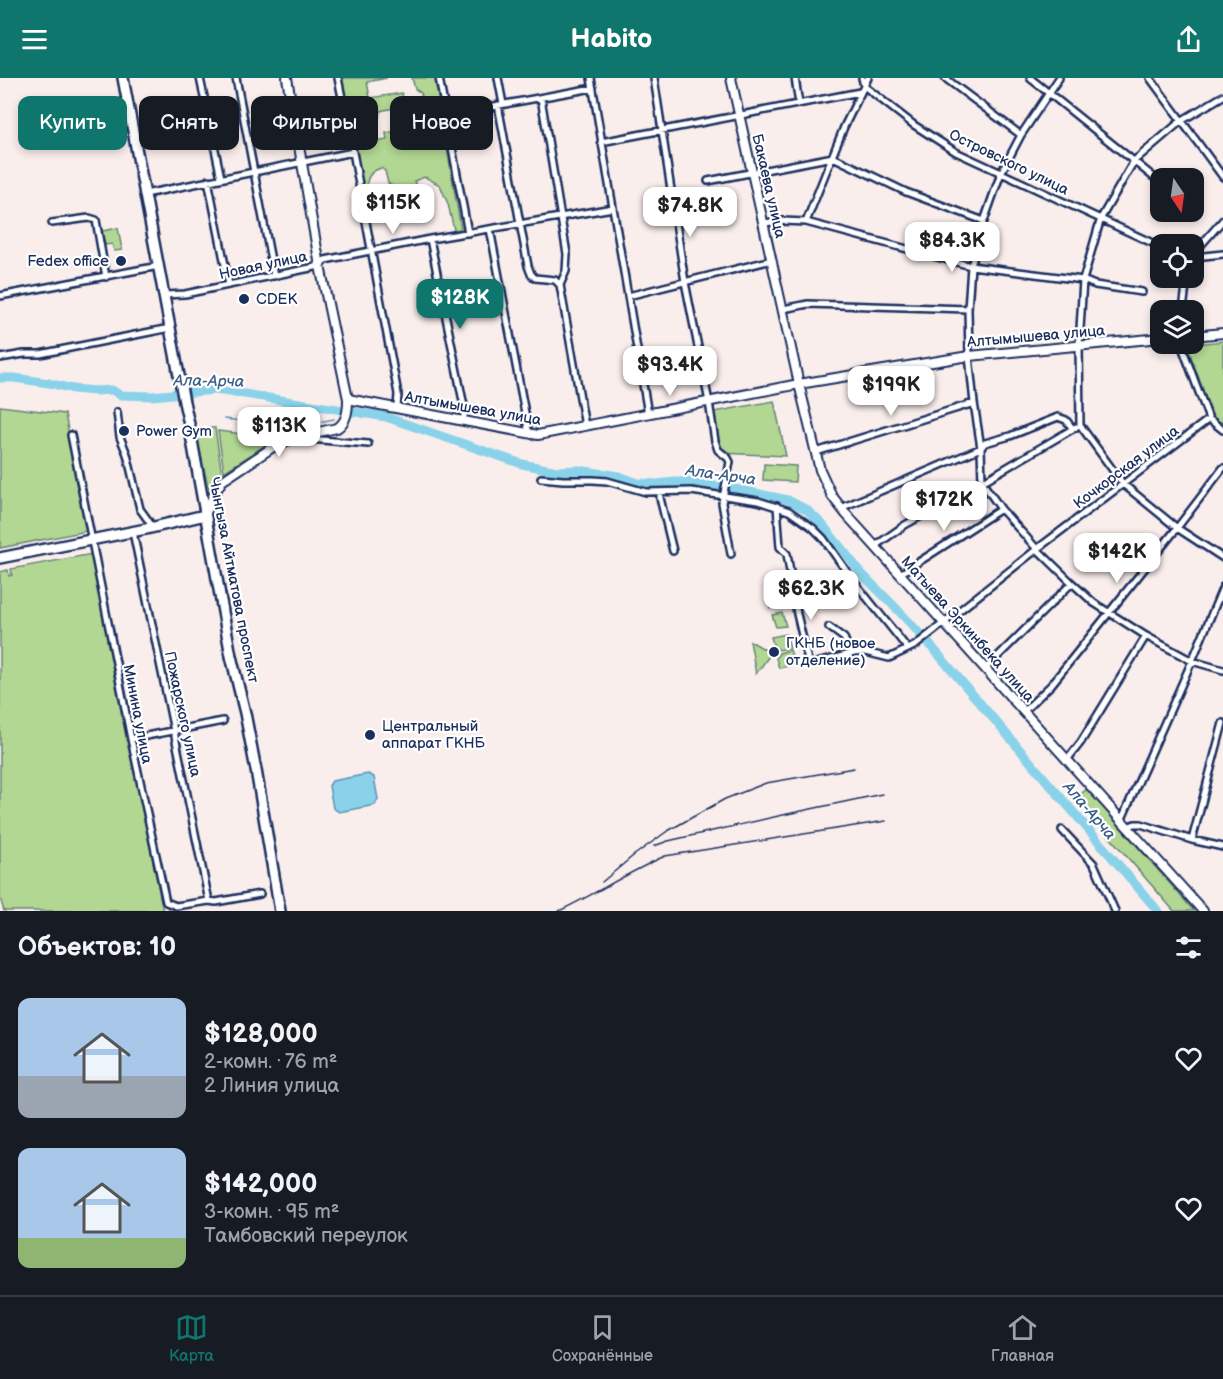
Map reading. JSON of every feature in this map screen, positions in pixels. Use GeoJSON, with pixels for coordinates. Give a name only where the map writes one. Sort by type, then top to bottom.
{"type":"FeatureCollection","features":[{"type":"Feature","properties":{"kind":"main road","name":"Чынгыза Айтматова проспект"},"geometry":{"type":"LineString","coordinates":[[126,78],[145,194],[231,656],[254,758],[280,911]]}},
{"type":"Feature","properties":{"kind":"main road"},"geometry":{"type":"LineString","coordinates":[[0,558],[133,532],[205,515],[222,481],[273,447],[291,438],[337,428],[342,424],[346,417],[348,401],[320,266],[287,78]]}},
{"type":"Feature","properties":{"kind":"main road","name":"Бакаева улица"},"geometry":{"type":"LineString","coordinates":[[730,78],[772,260]]}},
{"type":"Feature","properties":{"kind":"main road","name":"Матыева Эркинбека улица"},"geometry":{"type":"LineString","coordinates":[[772,260],[816,452],[824,480],[832,496],[1203,911]]}},
{"type":"Feature","properties":{"kind":"main road"},"geometry":{"type":"LineString","coordinates":[[1204,335],[1223,333]]}},
{"type":"Feature","properties":{"kind":"main road","name":"Алтымышева улица"},"geometry":{"type":"LineString","coordinates":[[348,401],[397,408],[529,434],[545,434],[799,384],[969,356],[1150,339]]}},
{"type":"Feature","properties":{"kind":"street"},"geometry":{"type":"LineString","coordinates":[[200,78],[221,178]]}},
{"type":"Feature","properties":{"kind":"street"},"geometry":{"type":"LineString","coordinates":[[236,78],[274,276]]}},
{"type":"Feature","properties":{"kind":"street"},"geometry":{"type":"LineString","coordinates":[[338,78],[398,394],[397,408]]}},
{"type":"Feature","properties":{"kind":"street"},"geometry":{"type":"LineString","coordinates":[[439,78],[442,96]]}},
{"type":"Feature","properties":{"kind":"street"},"geometry":{"type":"LineString","coordinates":[[498,78],[500,105],[528,266],[535,278],[555,280],[560,285]]}},
{"type":"Feature","properties":{"kind":"street"},"geometry":{"type":"LineString","coordinates":[[591,78],[648,414]]}},
{"type":"Feature","properties":{"kind":"street"},"geometry":{"type":"LineString","coordinates":[[654,78],[685,282],[716,447],[730,462],[722,503],[731,554]]}},
{"type":"Feature","properties":{"kind":"street"},"geometry":{"type":"LineString","coordinates":[[795,78],[799,104]]}},
{"type":"Feature","properties":{"kind":"street"},"geometry":{"type":"LineString","coordinates":[[862,78],[864,86]]}},
{"type":"Feature","properties":{"kind":"street"},"geometry":{"type":"LineString","coordinates":[[806,222],[844,127],[868,78]]}},
{"type":"Feature","properties":{"kind":"street"},"geometry":{"type":"LineString","coordinates":[[945,78],[1021,135]]}},
{"type":"Feature","properties":{"kind":"street"},"geometry":{"type":"LineString","coordinates":[[1030,78],[1150,174]]}},
{"type":"Feature","properties":{"kind":"street"},"geometry":{"type":"LineString","coordinates":[[1059,78],[1021,135],[1001,173],[971,266],[968,309],[969,356],[981,448],[982,482],[1001,509],[1037,549],[1094,603],[1146,636],[1192,661],[1223,670]]}},
{"type":"Feature","properties":{"kind":"street"},"geometry":{"type":"LineString","coordinates":[[1150,78],[1223,177]]}},
{"type":"Feature","properties":{"kind":"street","name":"Островского улица"},"geometry":{"type":"LineString","coordinates":[[864,86],[914,125],[957,152],[1150,242]]}},
{"type":"Feature","properties":{"kind":"street"},"geometry":{"type":"LineString","coordinates":[[493,106],[593,88]]}},
{"type":"Feature","properties":{"kind":"street"},"geometry":{"type":"LineString","coordinates":[[602,142],[861,92]]}},
{"type":"Feature","properties":{"kind":"street"},"geometry":{"type":"LineString","coordinates":[[1223,96],[1181,121],[1134,161],[1101,218],[1083,280],[1079,345],[1080,425],[1123,484],[1177,528],[1223,558]]}},
{"type":"Feature","properties":{"kind":"street"},"geometry":{"type":"LineString","coordinates":[[541,98],[567,254],[566,270],[560,285],[585,426]]}},
{"type":"Feature","properties":{"kind":"street"},"geometry":{"type":"LineString","coordinates":[[452,150],[468,233]]}},
{"type":"Feature","properties":{"kind":"street"},"geometry":{"type":"LineString","coordinates":[[145,194],[353,152]]}},
{"type":"Feature","properties":{"kind":"street"},"geometry":{"type":"LineString","coordinates":[[708,182],[832,157],[906,192],[984,221]]}},
{"type":"Feature","properties":{"kind":"street"},"geometry":{"type":"LineString","coordinates":[[208,180],[229,285]]}},
{"type":"Feature","properties":{"kind":"street","name":"Новая улица"},"geometry":{"type":"LineString","coordinates":[[164,295],[180,295],[274,276],[320,266],[325,260],[430,239],[613,208]]}},
{"type":"Feature","properties":{"kind":"street"},"geometry":{"type":"LineString","coordinates":[[52,223],[89,218],[96,220],[106,277]]}},
{"type":"Feature","properties":{"kind":"street"},"geometry":{"type":"LineString","coordinates":[[1204,243],[1223,220]]}},
{"type":"Feature","properties":{"kind":"street"},"geometry":{"type":"LineString","coordinates":[[763,223],[806,222],[971,266],[1083,280],[1095,285],[1142,292]]}},
{"type":"Feature","properties":{"kind":"street"},"geometry":{"type":"LineString","coordinates":[[490,229],[529,434]]}},
{"type":"Feature","properties":{"kind":"street"},"geometry":{"type":"LineString","coordinates":[[430,239],[465,411],[463,421]]}},
{"type":"Feature","properties":{"kind":"street"},"geometry":{"type":"LineString","coordinates":[[1204,255],[1223,254]]}},
{"type":"Feature","properties":{"kind":"street","name":"Бакаева улица"},"geometry":{"type":"LineString","coordinates":[[628,296],[772,260]]}},
{"type":"Feature","properties":{"kind":"street"},"geometry":{"type":"LineString","coordinates":[[0,296],[159,266]]}},
{"type":"Feature","properties":{"kind":"street"},"geometry":{"type":"LineString","coordinates":[[783,309],[808,304],[968,309]]}},
{"type":"Feature","properties":{"kind":"street"},"geometry":{"type":"LineString","coordinates":[[0,358],[52,352],[170,328]]}},
{"type":"Feature","properties":{"kind":"street"},"geometry":{"type":"LineString","coordinates":[[1185,354],[1209,419],[1223,430]]}},
{"type":"Feature","properties":{"kind":"street"},"geometry":{"type":"LineString","coordinates":[[816,452],[974,403]]}},
{"type":"Feature","properties":{"kind":"street"},"geometry":{"type":"LineString","coordinates":[[117,412],[120,437],[127,454],[140,509],[152,527]]}},
{"type":"Feature","properties":{"kind":"street"},"geometry":{"type":"LineString","coordinates":[[841,508],[981,448],[985,444],[1058,417],[1066,420],[1073,429]]}},
{"type":"Feature","properties":{"kind":"street","name":"Кочкорская улица"},"geometry":{"type":"LineString","coordinates":[[854,653],[865,652],[889,658],[916,645],[1037,549],[1209,419]]}},
{"type":"Feature","properties":{"kind":"street"},"geometry":{"type":"LineString","coordinates":[[875,546],[905,525],[1080,425]]}},
{"type":"Feature","properties":{"kind":"street","name":"Минина улица"},"geometry":{"type":"LineString","coordinates":[[71,435],[131,739],[166,902],[176,906],[260,894]]}},
{"type":"Feature","properties":{"kind":"street"},"geometry":{"type":"LineString","coordinates":[[302,436],[310,439],[369,444]]}},
{"type":"Feature","properties":{"kind":"street"},"geometry":{"type":"LineString","coordinates":[[1023,712],[1051,685],[1223,468]]}},
{"type":"Feature","properties":{"kind":"street"},"geometry":{"type":"LineString","coordinates":[[541,478],[600,480],[642,491],[691,491],[777,506],[797,516],[823,538],[852,579],[908,649]]}},
{"type":"Feature","properties":{"kind":"street"},"geometry":{"type":"LineString","coordinates":[[660,492],[673,551]]}},
{"type":"Feature","properties":{"kind":"street"},"geometry":{"type":"LineString","coordinates":[[777,506],[780,547],[787,554],[797,614],[809,665],[854,653],[844,638],[829,627]]}},
{"type":"Feature","properties":{"kind":"street"},"geometry":{"type":"LineString","coordinates":[[900,574],[1001,509]]}},
{"type":"Feature","properties":{"kind":"street","name":"Пожарского улица"},"geometry":{"type":"LineString","coordinates":[[133,532],[209,901]]}},
{"type":"Feature","properties":{"kind":"street"},"geometry":{"type":"LineString","coordinates":[[985,669],[1072,584]]}},
{"type":"Feature","properties":{"kind":"street"},"geometry":{"type":"LineString","coordinates":[[1223,586],[1124,824],[1141,824],[1192,840],[1223,846]]}},
{"type":"Feature","properties":{"kind":"street"},"geometry":{"type":"LineString","coordinates":[[1067,760],[1081,742],[1146,636]]}},
{"type":"Feature","properties":{"kind":"street"},"geometry":{"type":"LineString","coordinates":[[131,739],[223,721]]}},
{"type":"Feature","properties":{"kind":"street"},"geometry":{"type":"LineString","coordinates":[[1192,840],[1223,723]]}},
{"type":"Feature","properties":{"kind":"street"},"geometry":{"type":"LineString","coordinates":[[1062,830],[1094,864],[1115,911]]}},
{"type":"Feature","properties":{"kind":"green space"},"geometry":{"type":"Polygon","coordinates":[[[342,78],[387,78],[367,82],[370,96],[345,96],[342,78]]]}},
{"type":"Feature","properties":{"kind":"green space"},"geometry":{"type":"Polygon","coordinates":[[[412,78],[435,78],[438,96],[421,96],[415,89],[412,78]]]}},
{"type":"Feature","properties":{"kind":"green space"},"geometry":{"type":"Polygon","coordinates":[[[402,93],[402,96],[390,96],[390,109],[380,111],[378,121],[378,97],[402,93]]]}},
{"type":"Feature","properties":{"kind":"green space"},"geometry":{"type":"Polygon","coordinates":[[[390,132],[390,150],[447,150],[461,229],[454,230],[448,204],[440,185],[425,177],[414,181],[418,187],[420,199],[411,205],[414,223],[408,220],[398,204],[393,187],[388,183],[385,171],[381,168],[370,175],[367,188],[373,193],[388,189],[389,194],[380,202],[369,204],[370,210],[367,210],[356,150],[378,150],[378,142],[387,140],[386,133],[390,132]]]}},
{"type":"Feature","properties":{"kind":"green space"},"geometry":{"type":"Polygon","coordinates":[[[118,228],[122,250],[114,251],[112,244],[105,245],[102,231],[118,228]]]}},
{"type":"Feature","properties":{"kind":"green space"},"geometry":{"type":"Polygon","coordinates":[[[1223,341],[1223,424],[1212,416],[1190,354],[1204,354],[1204,343],[1223,341]]]}},
{"type":"Feature","properties":{"kind":"green space"},"geometry":{"type":"Polygon","coordinates":[[[774,401],[786,456],[720,453],[714,412],[774,401]]]}},
{"type":"Feature","properties":{"kind":"green space"},"geometry":{"type":"Polygon","coordinates":[[[0,406],[65,414],[87,531],[0,548],[0,406]]]}},
{"type":"Feature","properties":{"kind":"green space"},"geometry":{"type":"Polygon","coordinates":[[[215,428],[222,475],[209,490],[195,430],[215,428]]]}},
{"type":"Feature","properties":{"kind":"green space"},"geometry":{"type":"Polygon","coordinates":[[[218,431],[277,438],[224,472],[218,431]]]}},
{"type":"Feature","properties":{"kind":"green space"},"geometry":{"type":"Polygon","coordinates":[[[764,464],[796,466],[795,482],[763,480],[764,464]]]}},
{"type":"Feature","properties":{"kind":"green space"},"geometry":{"type":"Polygon","coordinates":[[[92,554],[163,911],[4,911],[0,898],[0,572],[8,570],[9,576],[12,575],[11,569],[92,554]]]}},
{"type":"Feature","properties":{"kind":"green space"},"geometry":{"type":"Polygon","coordinates":[[[777,590],[781,605],[770,608],[767,593],[777,590]]]}},
{"type":"Feature","properties":{"kind":"green space"},"geometry":{"type":"Polygon","coordinates":[[[782,613],[786,626],[776,627],[772,615],[782,613]]]}},
{"type":"Feature","properties":{"kind":"green space"},"geometry":{"type":"Polygon","coordinates":[[[786,634],[790,648],[778,650],[774,647],[771,637],[786,634]]]}},
{"type":"Feature","properties":{"kind":"green space"},"geometry":{"type":"Polygon","coordinates":[[[750,641],[768,651],[769,656],[756,674],[750,641]]]}},
{"type":"Feature","properties":{"kind":"green space"},"geometry":{"type":"Polygon","coordinates":[[[790,650],[792,656],[788,660],[788,666],[779,668],[776,658],[779,653],[790,650]]]}},
{"type":"Feature","properties":{"kind":"green space"},"geometry":{"type":"Polygon","coordinates":[[[1087,789],[1194,911],[1174,911],[1076,798],[1087,789]]]}},
{"type":"Feature","properties":{"kind":"water"},"geometry":{"type":"Polygon","coordinates":[[[368,774],[374,777],[378,799],[375,805],[339,812],[333,808],[329,786],[332,781],[368,774]]]}},
{"type":"Feature","properties":{"kind":"waterway","name":"Ала-Арча"},"geometry":{"type":"LineString","coordinates":[[0,378],[49,383],[73,389],[112,390],[120,395],[152,396],[214,390],[238,393],[386,417],[522,464],[557,471],[578,470],[619,476],[638,483],[690,482],[788,500],[807,510],[822,524],[863,575],[932,647],[1158,911]]}},
{"type":"Feature","properties":{"kind":"waterway"},"geometry":{"type":"LineString","coordinates":[[224,419],[296,427]]}},
{"type":"Feature","properties":{"kind":"waterway"},"geometry":{"type":"LineString","coordinates":[[304,425],[334,419]]}},
{"type":"Feature","properties":{"kind":"railway"},"geometry":{"type":"LineString","coordinates":[[602,882],[666,832],[725,799],[766,783],[854,768]]}},
{"type":"Feature","properties":{"kind":"railway"},"geometry":{"type":"LineString","coordinates":[[654,846],[882,794]]}},
{"type":"Feature","properties":{"kind":"railway"},"geometry":{"type":"LineString","coordinates":[[559,911],[665,856],[886,821]]}},
{"type":"Feature","properties":{"kind":"place","name":"Fedex office"},"geometry":{"type":"Point","coordinates":[121,261]}},
{"type":"Feature","properties":{"kind":"place","name":"CDEK"},"geometry":{"type":"Point","coordinates":[244,299]}},
{"type":"Feature","properties":{"kind":"place","name":"Power Gym"},"geometry":{"type":"Point","coordinates":[124,431]}},
{"type":"Feature","properties":{"kind":"place","name":"ГКНБ (новое отделение)"},"geometry":{"type":"Point","coordinates":[774,652]}},
{"type":"Feature","properties":{"kind":"place","name":"Центральный аппарат ГКНБ"},"geometry":{"type":"Point","coordinates":[370,735]}}]}
